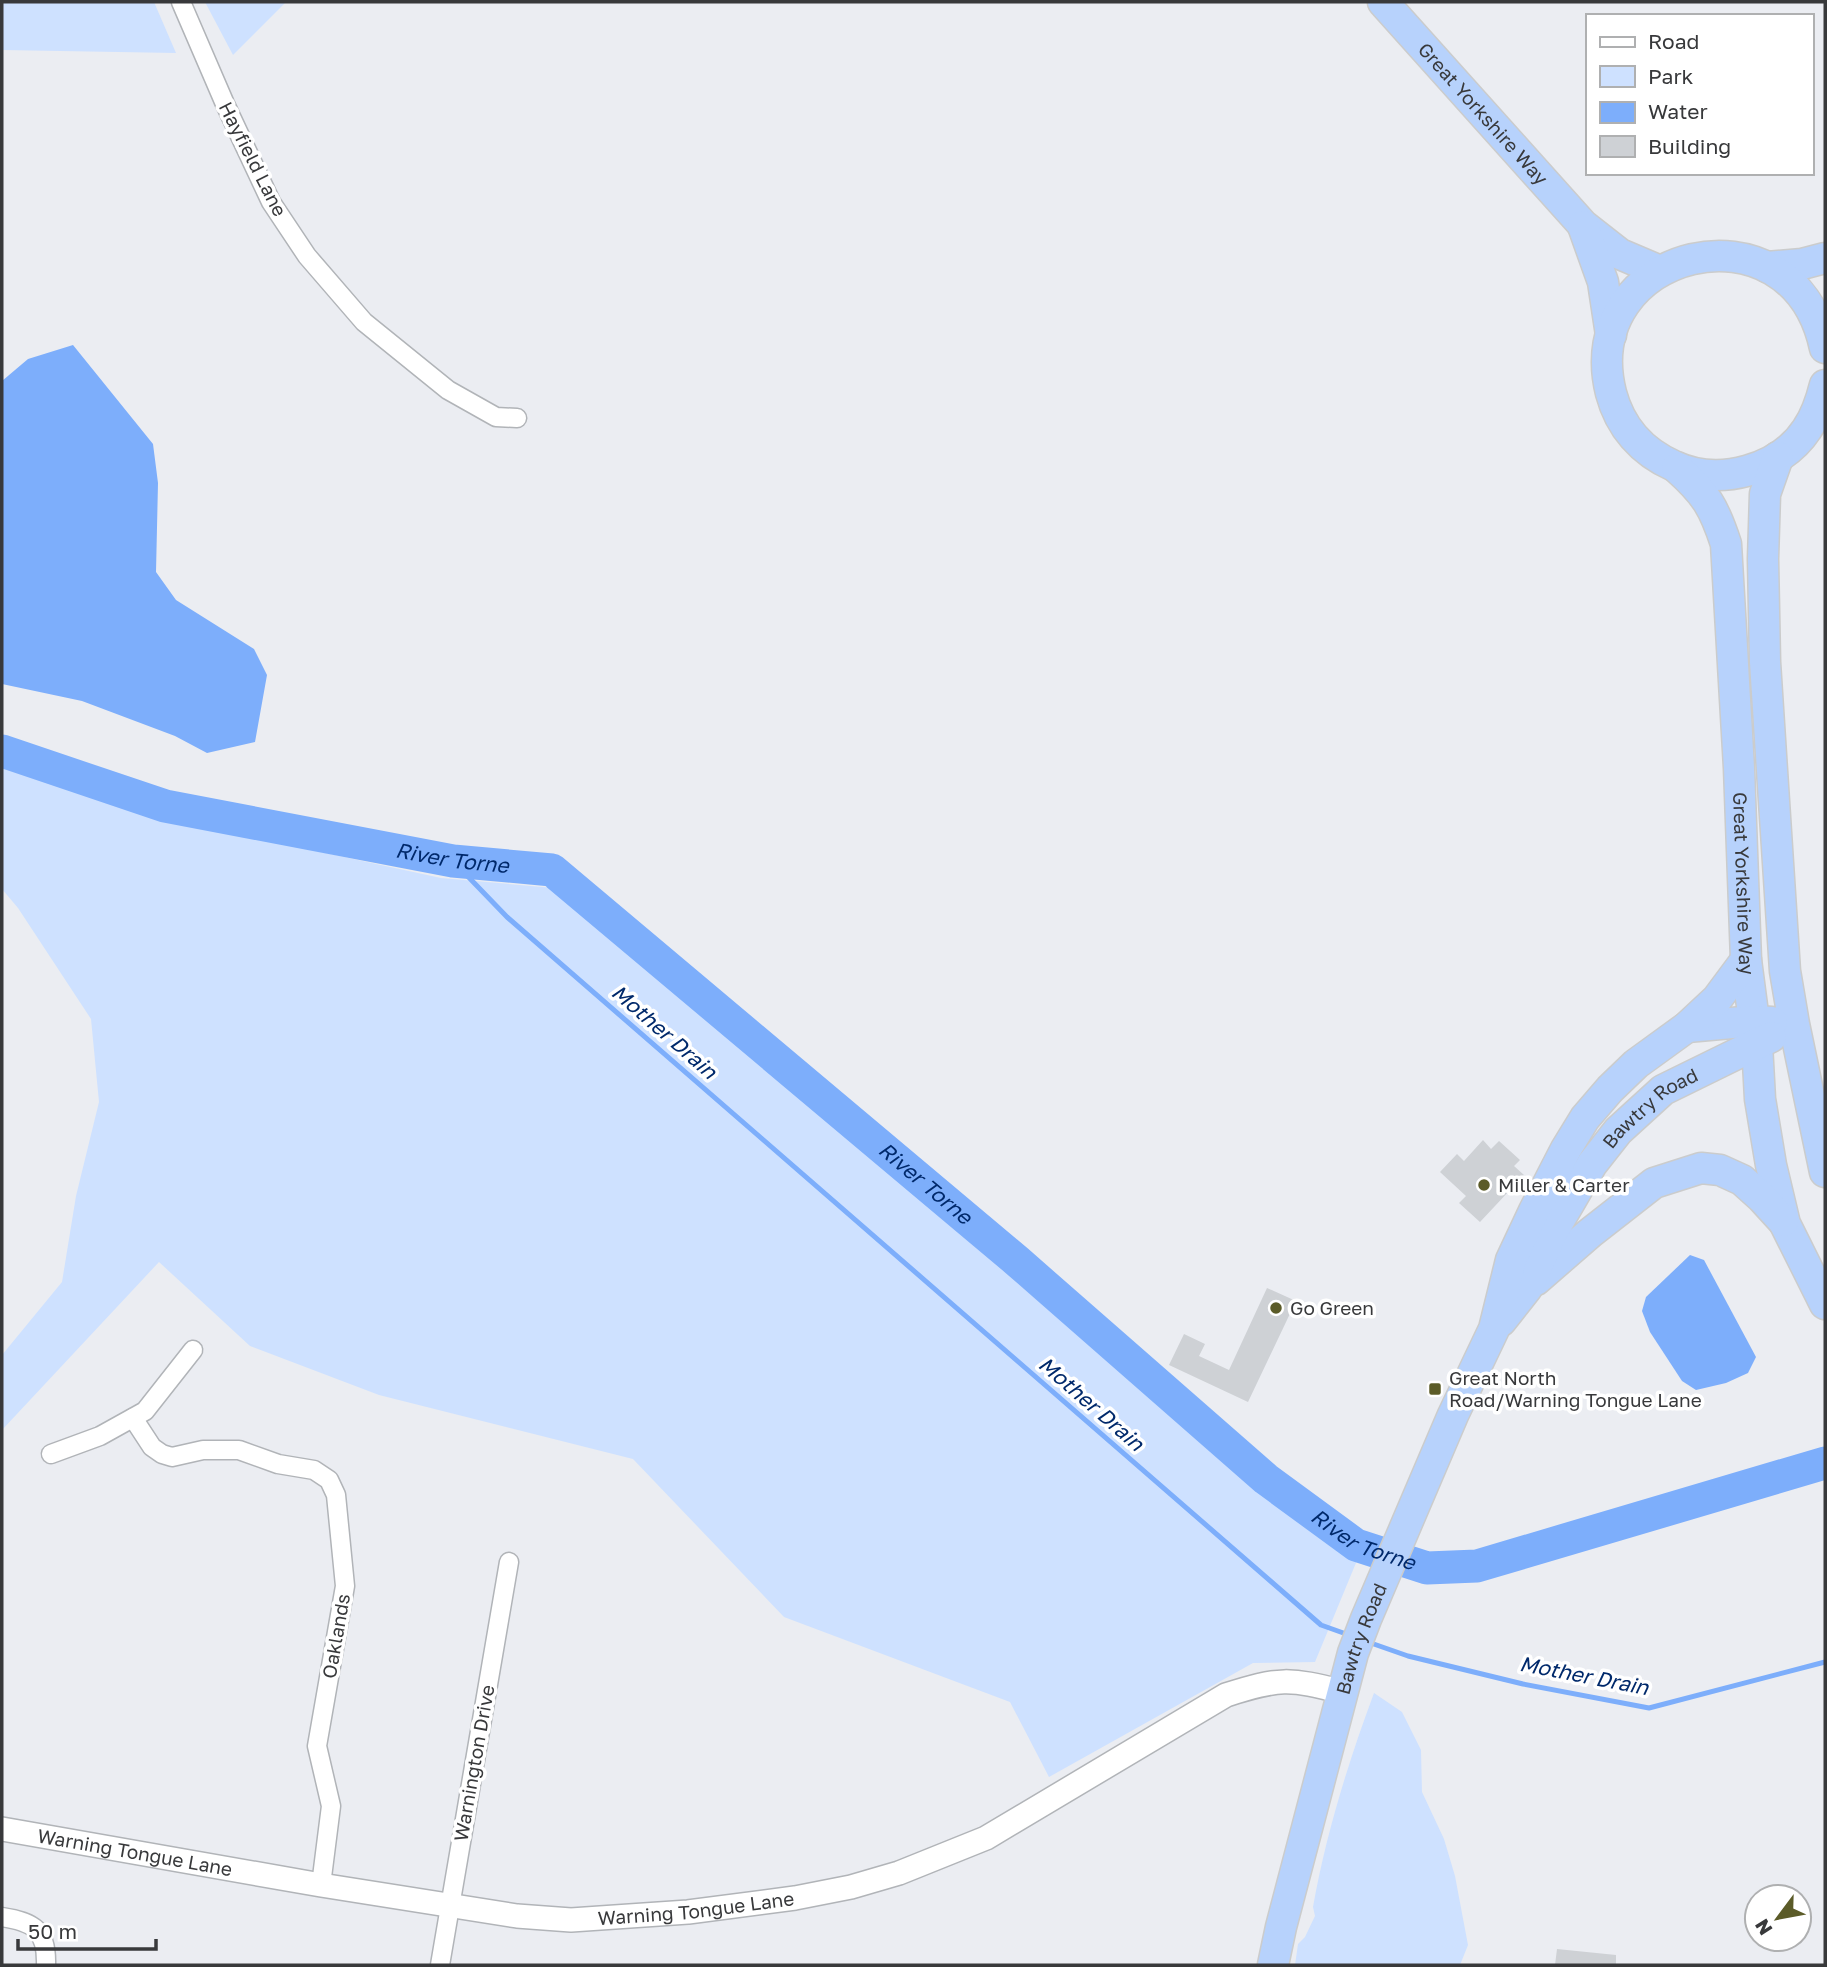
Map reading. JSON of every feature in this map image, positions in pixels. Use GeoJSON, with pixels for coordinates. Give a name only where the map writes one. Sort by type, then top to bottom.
{"type":"FeatureCollection","features":[{"type":"Feature","properties":{"kind":"highway","name":"Great Yorkshire Way"},"geometry":{"type":"LineString","coordinates":[[1383,2],[1583,225],[1620,254],[1660,271]]}},
{"type":"Feature","properties":{"kind":"highway","name":"Great Yorkshire Way"},"geometry":{"type":"LineString","coordinates":[[1583,225],[1603,282],[1611,335]]}},
{"type":"Feature","properties":{"kind":"highway"},"geometry":{"type":"LineString","coordinates":[[1824,334],[1810,305],[1791,283],[1767,267],[1735,257],[1702,256],[1680,261],[1660,271],[1638,288],[1622,309],[1611,335],[1607,358],[1608,381],[1619,414],[1638,443],[1677,468],[1702,474],[1728,475],[1754,469],[1778,457],[1807,430],[1819,407],[1825,385]]}},
{"type":"Feature","properties":{"kind":"highway"},"geometry":{"type":"LineString","coordinates":[[1767,267],[1802,264],[1825,258]]}},
{"type":"Feature","properties":{"kind":"highway","name":"Great Yorkshire Way"},"geometry":{"type":"LineString","coordinates":[[1778,457],[1765,495],[1765,662],[1785,971],[1825,1172]]}},
{"type":"Feature","properties":{"kind":"highway","name":"Great Yorkshire Way"},"geometry":{"type":"LineString","coordinates":[[1677,468],[1699,488],[1716,512],[1726,544],[1739,768],[1746,960],[1762,1112],[1785,1224],[1825,1304]]}},
{"type":"Feature","properties":{"kind":"highway","name":"Bawtry Road"},"geometry":{"type":"LineString","coordinates":[[1273,1965],[1280,1927],[1353,1653],[1453,1415],[1494,1329],[1511,1260],[1534,1211],[1585,1118],[1609,1089],[1636,1064],[1688,1027],[1717,999],[1746,960]]}},
{"type":"Feature","properties":{"kind":"highway","name":"Bawtry Road"},"geometry":{"type":"LineString","coordinates":[[1688,1027],[1755,1032],[1794,1024]]}},
{"type":"Feature","properties":{"kind":"highway","name":"Bawtry Road"},"geometry":{"type":"LineString","coordinates":[[1494,1329],[1527,1288],[1553,1231],[1592,1164],[1618,1131],[1663,1090],[1755,1032]]}},
{"type":"Feature","properties":{"kind":"highway"},"geometry":{"type":"LineString","coordinates":[[1527,1288],[1590,1233],[1654,1183],[1701,1168],[1720,1170],[1742,1180],[1785,1224]]}},
{"type":"Feature","properties":{"kind":"street","name":"Hayfield Lane"},"geometry":{"type":"LineString","coordinates":[[181,2],[271,202],[307,256],[364,322],[448,390],[496,417],[517,418]]}},
{"type":"Feature","properties":{"kind":"street"},"geometry":{"type":"LineString","coordinates":[[51,1454],[100,1436],[145,1411],[193,1350]]}},
{"type":"Feature","properties":{"kind":"street","name":"Oaklands"},"geometry":{"type":"LineString","coordinates":[[133,1418],[152,1447],[162,1454],[172,1457],[213,1449],[239,1450],[278,1464],[314,1470],[329,1480],[336,1495],[345,1586],[317,1746],[331,1806],[321,1885]]}},
{"type":"Feature","properties":{"kind":"street","name":"Warnington Drive"},"geometry":{"type":"LineString","coordinates":[[440,1965],[509,1562]]}},
{"type":"Feature","properties":{"kind":"street","name":"Warning Tongue Lane"},"geometry":{"type":"LineString","coordinates":[[2,1829],[517,1916],[584,1919],[688,1912],[795,1898],[852,1887],[899,1873],[986,1838],[1226,1695],[1279,1680],[1301,1681],[1343,1692]]}},
{"type":"Feature","properties":{"kind":"street"},"geometry":{"type":"LineString","coordinates":[[2,1917],[22,1920],[34,1926],[42,1937],[46,1965]]}},
{"type":"Feature","properties":{"kind":"green space"},"geometry":{"type":"Polygon","coordinates":[[[2,2],[154,2],[176,53],[2,50],[2,2]]]}},
{"type":"Feature","properties":{"kind":"green space"},"geometry":{"type":"Polygon","coordinates":[[[205,2],[286,2],[233,55],[205,2]]]}},
{"type":"Feature","properties":{"kind":"green space"},"geometry":{"type":"Polygon","coordinates":[[[2,768],[160,817],[441,878],[554,888],[1287,1513],[1358,1558],[1315,1662],[1253,1663],[1049,1777],[1010,1702],[784,1617],[633,1459],[379,1395],[250,1346],[159,1262],[2,1430],[2,1355],[62,1282],[76,1196],[99,1102],[91,1019],[18,908],[2,889],[2,768]]]}},
{"type":"Feature","properties":{"kind":"green space"},"geometry":{"type":"Polygon","coordinates":[[[1374,1693],[1402,1712],[1421,1750],[1422,1792],[1444,1839],[1455,1876],[1468,1945],[1460,1965],[1295,1965],[1298,1944],[1305,1937],[1315,1916],[1313,1907],[1331,1826],[1374,1693]]]}},
{"type":"Feature","properties":{"kind":"water"},"geometry":{"type":"Polygon","coordinates":[[[73,345],[153,444],[158,483],[156,572],[176,600],[254,649],[267,675],[255,742],[207,753],[175,736],[82,701],[2,684],[2,381],[28,359],[73,345]]]}},
{"type":"Feature","properties":{"kind":"water"},"geometry":{"type":"Polygon","coordinates":[[[1690,1255],[1704,1260],[1756,1357],[1748,1373],[1726,1383],[1696,1390],[1682,1381],[1650,1332],[1642,1311],[1646,1297],[1690,1255]]]}},
{"type":"Feature","properties":{"kind":"building","name":"Miller & Carter"},"geometry":{"type":"Polygon","coordinates":[[[1483,1140],[1491,1149],[1499,1141],[1520,1160],[1514,1166],[1524,1175],[1480,1222],[1459,1203],[1466,1196],[1440,1172],[1457,1154],[1464,1161],[1483,1140]]]}},
{"type":"Feature","properties":{"kind":"building"},"geometry":{"type":"Polygon","coordinates":[[[1267,1288],[1296,1301],[1248,1402],[1169,1365],[1184,1334],[1205,1344],[1199,1356],[1229,1370],[1267,1288]]]}},
{"type":"Feature","properties":{"kind":"building"},"geometry":{"type":"Polygon","coordinates":[[[1557,1949],[1616,1955],[1616,1965],[1555,1965],[1557,1949]]]}},
{"type":"Feature","properties":{"kind":"waterway","name":"River Torne"},"geometry":{"type":"LineString","coordinates":[[2,751],[165,806],[453,861],[552,870],[1017,1261],[1266,1479],[1356,1545],[1427,1568],[1477,1566],[1825,1463]]}},
{"type":"Feature","properties":{"kind":"waterway","name":"Mother Drain"},"geometry":{"type":"LineString","coordinates":[[453,861],[507,917],[1321,1625],[1349,1635]]}},
{"type":"Feature","properties":{"kind":"waterway","name":"Mother Drain"},"geometry":{"type":"LineString","coordinates":[[1368,1642],[1408,1656],[1523,1684],[1649,1708],[1825,1662]]}},
{"type":"Feature","properties":{"kind":"place","name":"Miller & Carter"},"geometry":{"type":"Point","coordinates":[1484,1185]}},
{"type":"Feature","properties":{"kind":"place","name":"Go Green"},"geometry":{"type":"Point","coordinates":[1276,1308]}},
{"type":"Feature","properties":{"kind":"place","name":"Great North Road/Warning Tongue Lane"},"geometry":{"type":"Point","coordinates":[1435,1389]}}]}
